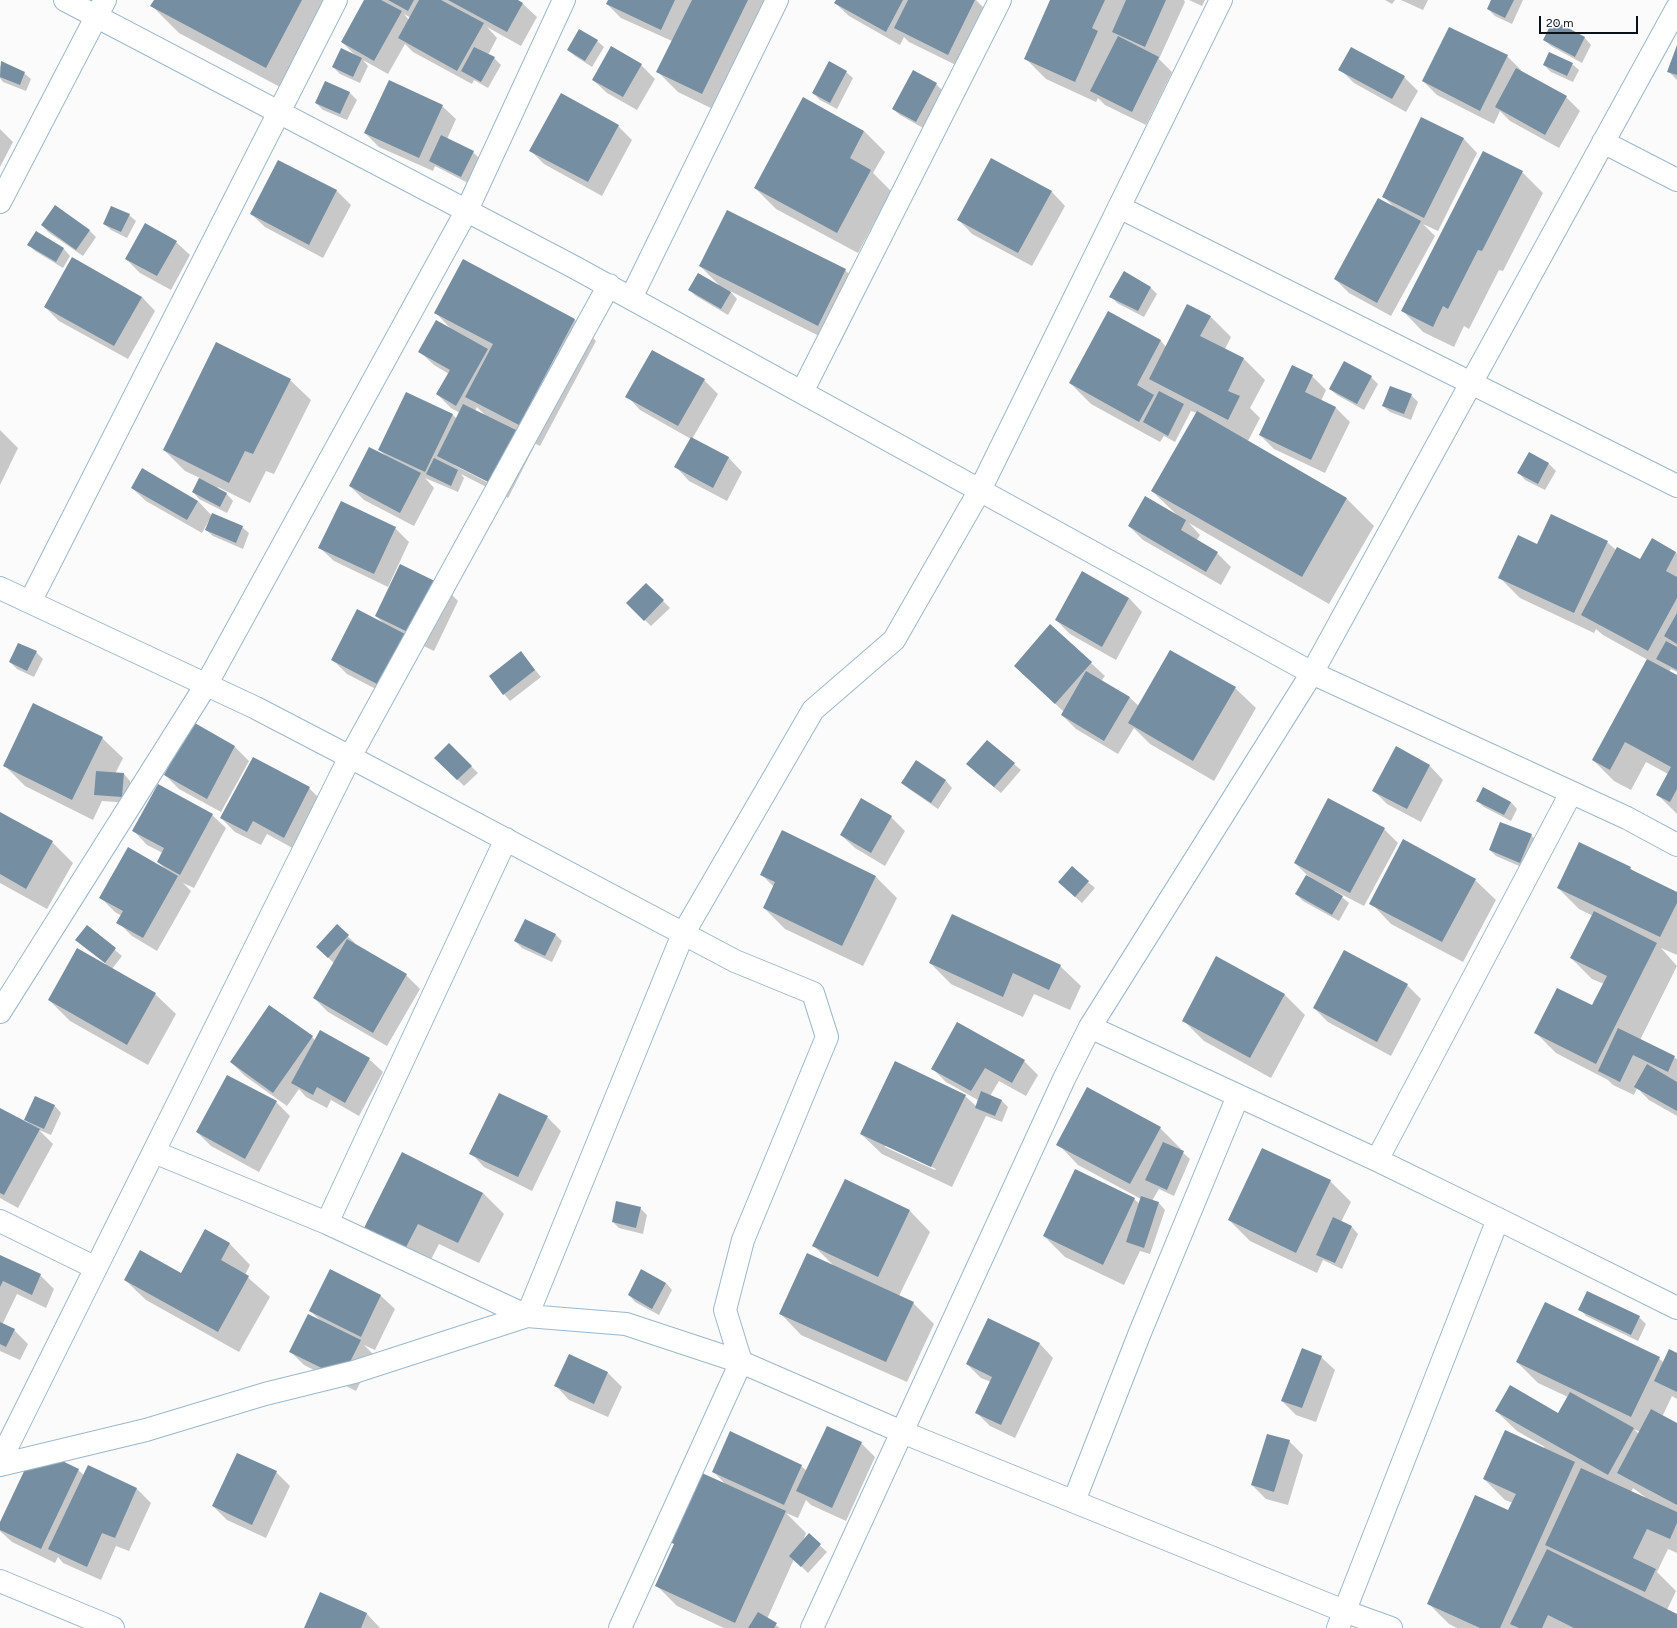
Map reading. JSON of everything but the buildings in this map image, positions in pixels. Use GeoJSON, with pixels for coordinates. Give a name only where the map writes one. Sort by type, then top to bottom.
{"type":"FeatureCollection","features":[{"type":"Feature","properties":{"kind":"street"},"geometry":{"type":"LineString","coordinates":[[65,0],[101,8],[280,112],[609,285],[1312,673],[1627,818],[1677,846]]}},
{"type":"Feature","properties":{"kind":"street"},"geometry":{"type":"LineString","coordinates":[[30,602],[336,0]]}},
{"type":"Feature","properties":{"kind":"street"},"geometry":{"type":"LineString","coordinates":[[0,1012],[206,685],[467,210],[564,0]]}},
{"type":"Feature","properties":{"kind":"street"},"geometry":{"type":"LineString","coordinates":[[631,298],[777,0]]}},
{"type":"Feature","properties":{"kind":"street"},"geometry":{"type":"LineString","coordinates":[[802,392],[1000,0]]}},
{"type":"Feature","properties":{"kind":"street"},"geometry":{"type":"LineString","coordinates":[[0,1465],[146,1430],[265,1394],[354,1372],[527,1316],[683,934],[813,710],[894,640],[980,490],[1221,0]]}},
{"type":"Feature","properties":{"kind":"street"},"geometry":{"type":"LineString","coordinates":[[0,202],[101,8]]}},
{"type":"Feature","properties":{"kind":"street"},"geometry":{"type":"LineString","coordinates":[[812,1628],[1064,1079],[1090,1027],[1312,673],[1677,8]]}},
{"type":"Feature","properties":{"kind":"street"},"geometry":{"type":"LineString","coordinates":[[1603,142],[1677,180]]}},
{"type":"Feature","properties":{"kind":"street"},"geometry":{"type":"LineString","coordinates":[[1119,207],[1677,486]]}},
{"type":"Feature","properties":{"kind":"street"},"geometry":{"type":"LineString","coordinates":[[0,1460],[350,757],[609,285]]}},
{"type":"Feature","properties":{"kind":"street"},"geometry":{"type":"LineString","coordinates":[[0,588],[206,685],[350,757],[735,961],[813,993],[827,1037],[743,1240],[725,1310],[741,1362],[620,1628]]}},
{"type":"Feature","properties":{"kind":"street"},"geometry":{"type":"LineString","coordinates":[[1377,1160],[1571,793]]}},
{"type":"Feature","properties":{"kind":"street"},"geometry":{"type":"LineString","coordinates":[[327,1223],[506,840]]}},
{"type":"Feature","properties":{"kind":"street"},"geometry":{"type":"LineString","coordinates":[[1090,1027],[1377,1160],[1677,1308]]}},
{"type":"Feature","properties":{"kind":"street"},"geometry":{"type":"LineString","coordinates":[[1074,1501],[1139,1335],[1238,1096]]}},
{"type":"Feature","properties":{"kind":"street"},"geometry":{"type":"LineString","coordinates":[[154,1152],[327,1223],[527,1316],[626,1324],[741,1362],[902,1432],[1074,1501],[1341,1619],[1391,1628]]}},
{"type":"Feature","properties":{"kind":"street"},"geometry":{"type":"LineString","coordinates":[[1341,1619],[1498,1219]]}},
{"type":"Feature","properties":{"kind":"street"},"geometry":{"type":"LineString","coordinates":[[0,1221],[96,1268]]}},
{"type":"Feature","properties":{"kind":"street"},"geometry":{"type":"LineString","coordinates":[[0,1581],[113,1628]]}}]}
